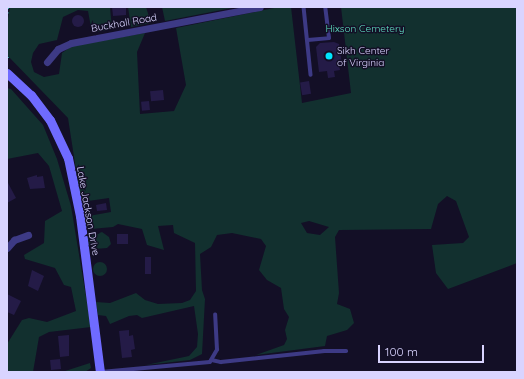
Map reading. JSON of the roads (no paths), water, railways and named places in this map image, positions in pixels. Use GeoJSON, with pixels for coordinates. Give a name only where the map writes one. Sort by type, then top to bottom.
{"type":"FeatureCollection","features":[{"type":"Feature","properties":{"kind":"street","name":"Buckhall Road"},"geometry":{"type":"LineString","coordinates":[[47,62],[58,49],[71,43],[260,7]]}},
{"type":"Feature","properties":{"kind":"street","name":"Lake Jackson Drive"},"geometry":{"type":"LineString","coordinates":[[7,73],[31,95],[50,120],[65,150],[80,216],[100,372]]}},
{"type":"Feature","properties":{"kind":"street"},"geometry":{"type":"LineString","coordinates":[[7,248],[14,240],[28,235]]}},
{"type":"Feature","properties":{"kind":"lane"},"geometry":{"type":"LineString","coordinates":[[304,7],[311,75]]}},
{"type":"Feature","properties":{"kind":"lane"},"geometry":{"type":"LineString","coordinates":[[308,40],[329,38],[325,7]]}},
{"type":"Feature","properties":{"kind":"lane"},"geometry":{"type":"LineString","coordinates":[[100,372],[206,364],[212,360],[217,350],[215,315]]}},
{"type":"Feature","properties":{"kind":"lane"},"geometry":{"type":"LineString","coordinates":[[212,360],[221,362],[324,351],[346,352]]}},
{"type":"Feature","properties":{"kind":"place","name":"Sikh Center of Virginia"},"geometry":{"type":"Point","coordinates":[329,56]}},
{"type":"Feature","properties":{"kind":"park label","name":"Hixson Cemetery"},"geometry":{"type":"Point","coordinates":[365,29]}}]}
